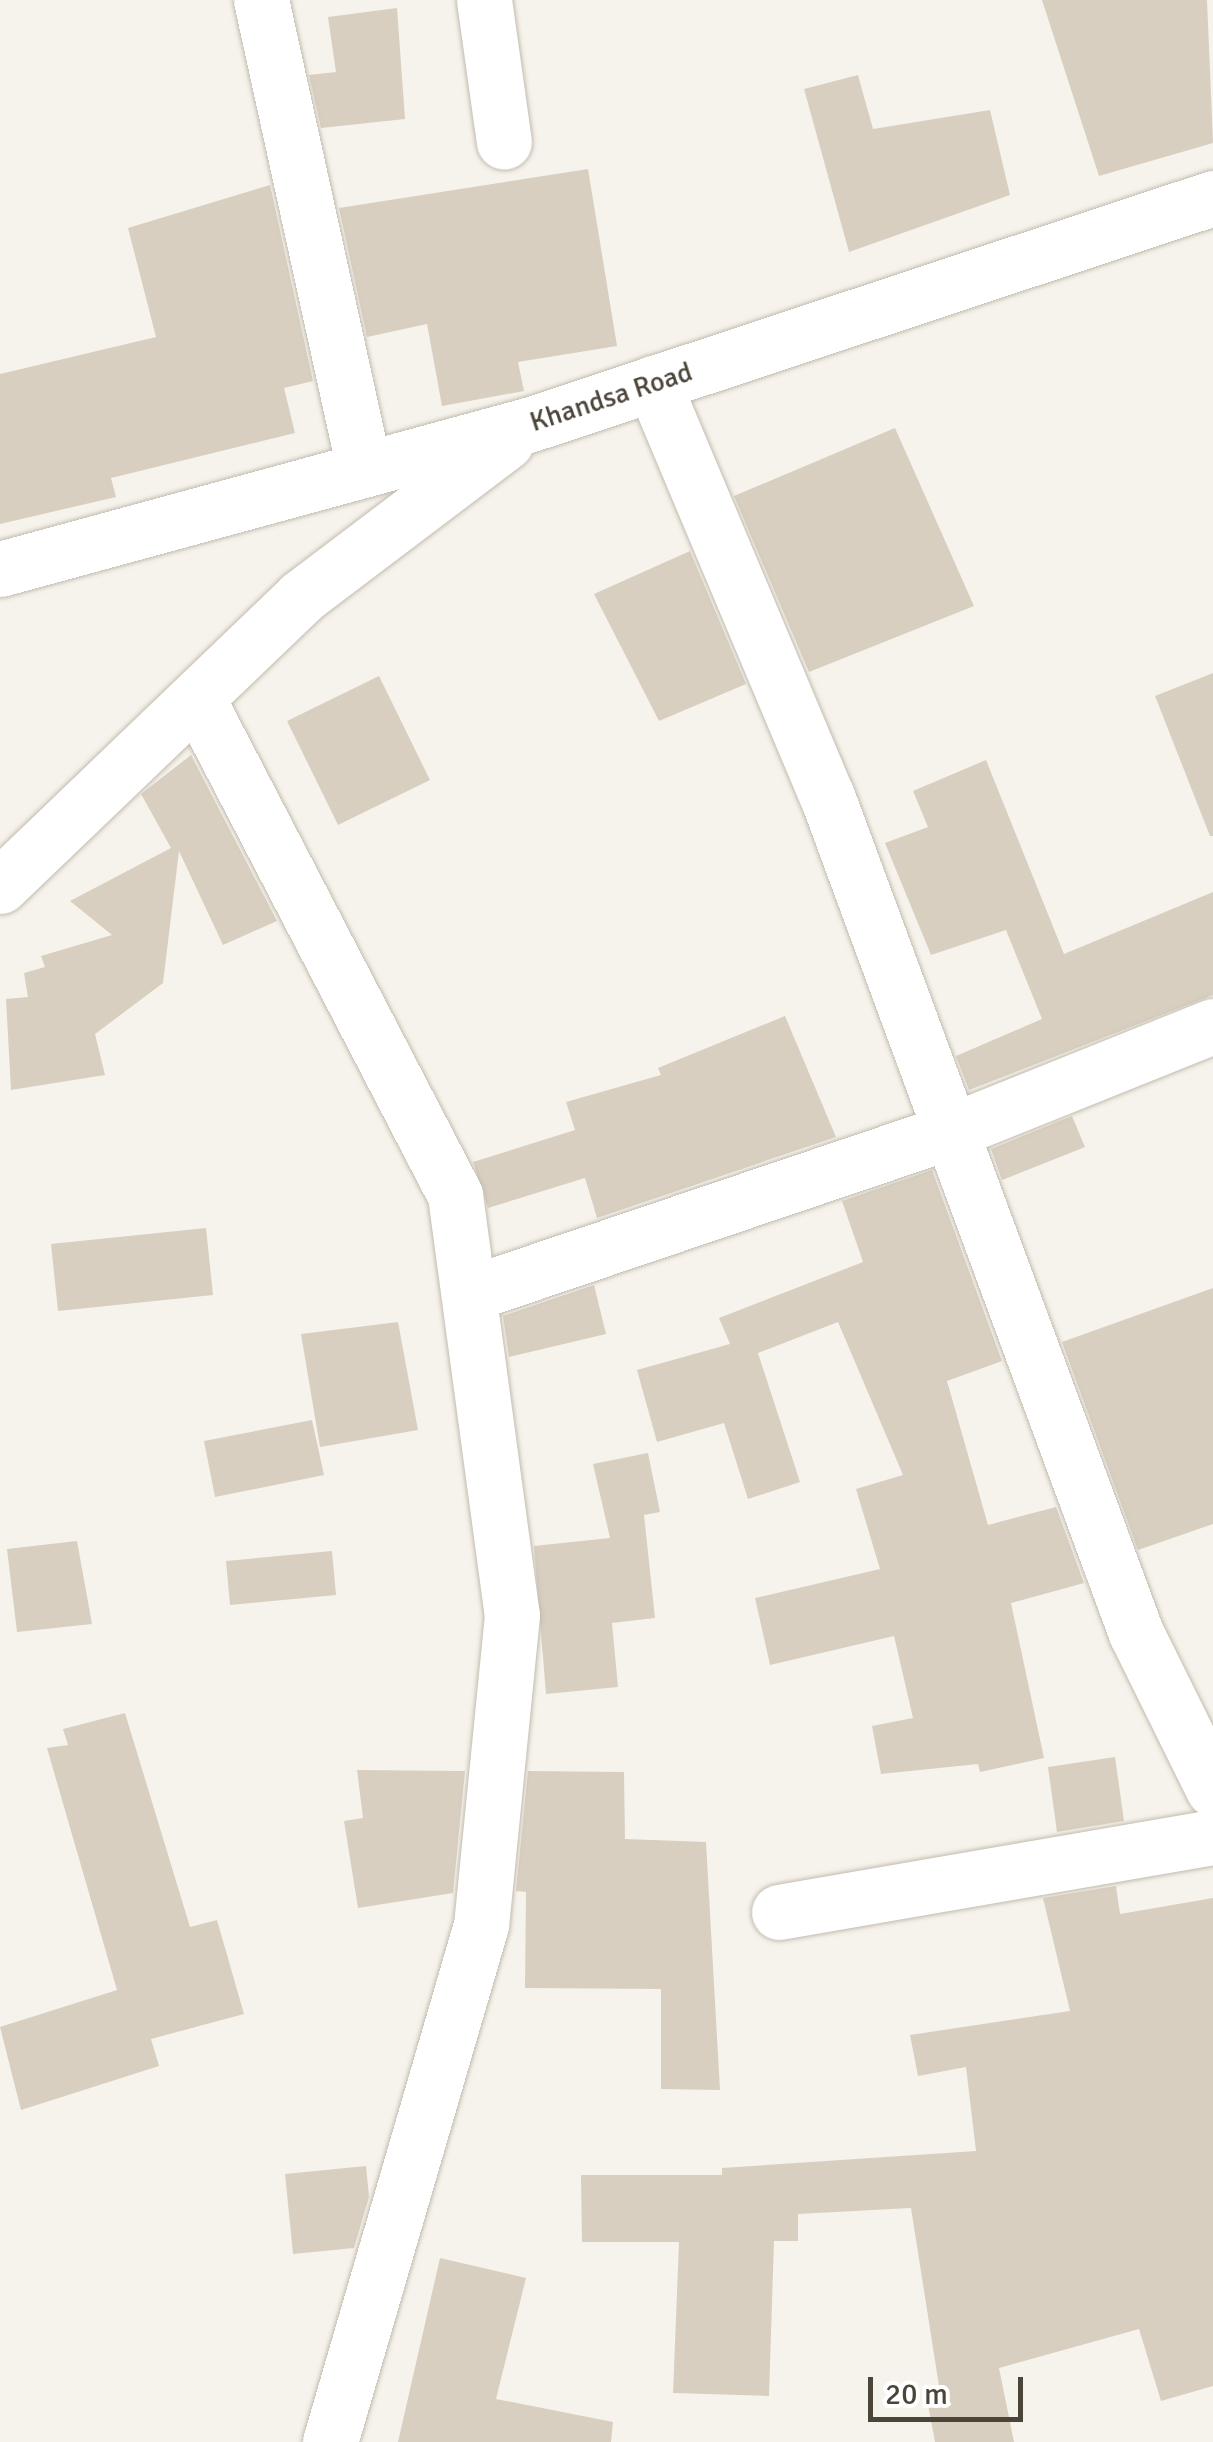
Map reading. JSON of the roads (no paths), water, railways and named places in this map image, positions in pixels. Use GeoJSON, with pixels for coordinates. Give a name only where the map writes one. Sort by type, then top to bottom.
{"type":"FeatureCollection","features":[{"type":"Feature","properties":{"kind":"street"},"geometry":{"type":"LineString","coordinates":[[261,0],[364,469]]}},
{"type":"Feature","properties":{"kind":"street"},"geometry":{"type":"LineString","coordinates":[[484,0],[504,142]]}},
{"type":"Feature","properties":{"kind":"street","name":"Khandsa Road"},"geometry":{"type":"LineString","coordinates":[[0,568],[528,425],[1213,198]]}},
{"type":"Feature","properties":{"kind":"street"},"geometry":{"type":"LineString","coordinates":[[653,383],[827,796],[954,1130],[1136,1633],[1213,1789]]}},
{"type":"Feature","properties":{"kind":"street"},"geometry":{"type":"LineString","coordinates":[[0,886],[301,597],[528,425]]}},
{"type":"Feature","properties":{"kind":"street"},"geometry":{"type":"LineString","coordinates":[[198,700],[455,1195],[512,1615],[498,1815],[481,1925],[330,2442]]}},
{"type":"Feature","properties":{"kind":"street"},"geometry":{"type":"LineString","coordinates":[[469,1294],[954,1130],[1213,1026]]}},
{"type":"Feature","properties":{"kind":"street"},"geometry":{"type":"LineString","coordinates":[[779,1912],[1213,1837]]}}]}
